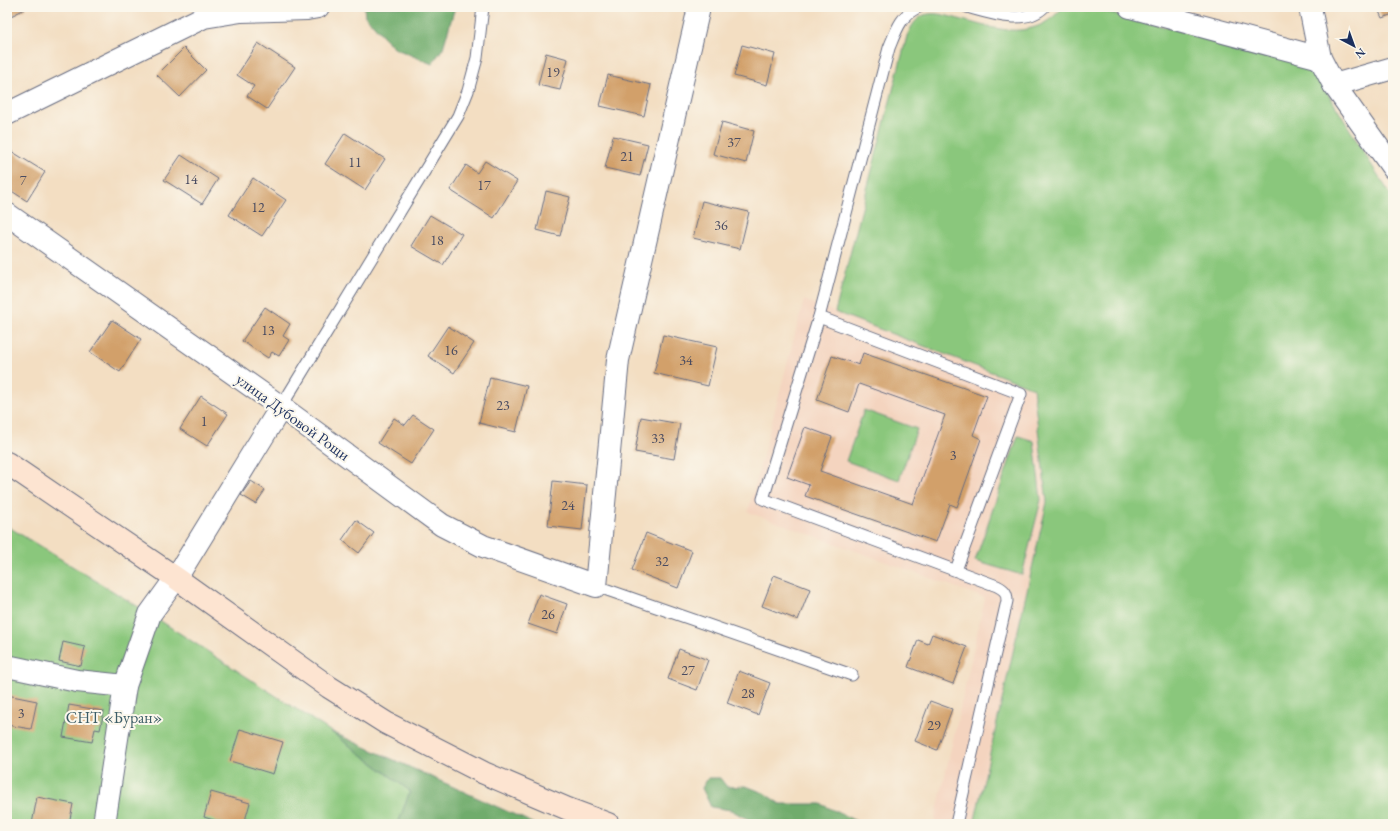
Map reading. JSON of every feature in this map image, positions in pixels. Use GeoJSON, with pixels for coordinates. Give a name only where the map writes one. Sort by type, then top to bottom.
{"type":"FeatureCollection","features":[{"type":"Feature","properties":{"kind":"street"},"geometry":{"type":"LineString","coordinates":[[7,114],[204,17],[241,11],[307,9],[318,7]]}},
{"type":"Feature","properties":{"kind":"street"},"geometry":{"type":"LineString","coordinates":[[596,586],[618,360],[698,12],[696,7]]}},
{"type":"Feature","properties":{"kind":"street"},"geometry":{"type":"LineString","coordinates":[[1130,7],[1320,58]]}},
{"type":"Feature","properties":{"kind":"street"},"geometry":{"type":"LineString","coordinates":[[1310,7],[1320,58],[1334,85],[1393,168]]}},
{"type":"Feature","properties":{"kind":"street"},"geometry":{"type":"LineString","coordinates":[[1334,85],[1393,68]]}},
{"type":"Feature","properties":{"kind":"street","name":"улица Дубовой Рощи"},"geometry":{"type":"LineString","coordinates":[[7,214],[281,408],[442,525],[483,546],[596,586]]}},
{"type":"Feature","properties":{"kind":"street"},"geometry":{"type":"LineString","coordinates":[[104,824],[125,686],[150,614],[176,578],[281,408]]}},
{"type":"Feature","properties":{"kind":"street"},"geometry":{"type":"LineString","coordinates":[[7,463],[176,578],[329,687],[386,723],[484,773],[568,810],[608,824]]}},
{"type":"Feature","properties":{"kind":"street"},"geometry":{"type":"LineString","coordinates":[[7,666],[77,681],[125,686]]}},
{"type":"Feature","properties":{"kind":"lane"},"geometry":{"type":"LineString","coordinates":[[281,408],[458,116],[468,91],[477,58],[483,7]]}},
{"type":"Feature","properties":{"kind":"lane"},"geometry":{"type":"LineString","coordinates":[[919,7],[911,10],[898,25],[889,48],[819,318],[763,499],[998,586],[1007,594],[956,824]]}},
{"type":"Feature","properties":{"kind":"lane"},"geometry":{"type":"LineString","coordinates":[[967,7],[1000,16],[1021,17],[1040,11],[1044,7]]}},
{"type":"Feature","properties":{"kind":"lane"},"geometry":{"type":"LineString","coordinates":[[819,318],[1021,394],[956,570]]}},
{"type":"Feature","properties":{"kind":"lane"},"geometry":{"type":"LineString","coordinates":[[596,586],[852,675]]}},
{"type":"Feature","properties":{"kind":"shaded area"},"geometry":{"type":"Polygon","coordinates":[[[804,300],[1033,388],[1047,502],[974,824],[934,824],[985,598],[748,512],[804,300]]]}},
{"type":"Feature","properties":{"kind":"green space"},"geometry":{"type":"Polygon","coordinates":[[[364,7],[455,7],[443,48],[432,64],[394,48],[365,16],[364,7]]]}},
{"type":"Feature","properties":{"kind":"green space"},"geometry":{"type":"Polygon","coordinates":[[[1063,7],[1093,7],[1107,12],[1304,63],[1316,74],[1393,198],[1393,824],[974,824],[1047,502],[1033,388],[835,312],[910,29],[918,19],[924,15],[936,14],[998,29],[1025,29],[1039,26],[1051,19],[1063,7]]]}},
{"type":"Feature","properties":{"kind":"green space"},"geometry":{"type":"Polygon","coordinates":[[[864,410],[917,429],[899,480],[846,461],[864,410]]]}},
{"type":"Feature","properties":{"kind":"green space"},"geometry":{"type":"Polygon","coordinates":[[[1018,436],[1034,441],[1041,500],[1022,575],[975,561],[1018,436]]]}},
{"type":"Feature","properties":{"kind":"green space","name":"СНТ «Буран»"},"geometry":{"type":"Polygon","coordinates":[[[7,526],[150,614],[330,731],[410,791],[398,824],[7,824],[7,526]]]}},
{"type":"Feature","properties":{"kind":"green space"},"geometry":{"type":"Polygon","coordinates":[[[330,731],[535,824],[398,824],[410,791],[330,731]]]}},
{"type":"Feature","properties":{"kind":"green space"},"geometry":{"type":"Polygon","coordinates":[[[708,778],[720,778],[727,787],[746,786],[764,793],[780,804],[821,804],[862,824],[752,824],[751,821],[731,810],[711,807],[702,788],[708,778]]]}},
{"type":"Feature","properties":{"kind":"building"},"geometry":{"type":"Polygon","coordinates":[[[7,7],[24,7],[25,9],[7,18],[7,7]]]}},
{"type":"Feature","properties":{"kind":"building"},"geometry":{"type":"Polygon","coordinates":[[[1377,7],[1393,7],[1393,14],[1382,18],[1377,7]]]}},
{"type":"Feature","properties":{"kind":"building"},"geometry":{"type":"Polygon","coordinates":[[[258,43],[295,67],[267,109],[247,96],[254,86],[237,75],[258,43]]]}},
{"type":"Feature","properties":{"kind":"building"},"geometry":{"type":"Polygon","coordinates":[[[742,45],[775,54],[767,85],[734,76],[742,45]]]}},
{"type":"Feature","properties":{"kind":"building"},"geometry":{"type":"Polygon","coordinates":[[[184,48],[206,70],[180,97],[157,75],[184,48]]]}},
{"type":"Feature","properties":{"kind":"building"},"geometry":{"type":"Polygon","coordinates":[[[546,53],[568,59],[560,90],[538,85],[546,53]]]}},
{"type":"Feature","properties":{"kind":"building"},"geometry":{"type":"Polygon","coordinates":[[[608,75],[651,85],[644,116],[600,106],[608,75]]]}},
{"type":"Feature","properties":{"kind":"building"},"geometry":{"type":"Polygon","coordinates":[[[722,122],[754,131],[746,163],[713,154],[722,122]]]}},
{"type":"Feature","properties":{"kind":"building"},"geometry":{"type":"Polygon","coordinates":[[[345,133],[385,159],[365,190],[325,164],[345,133]]]}},
{"type":"Feature","properties":{"kind":"building"},"geometry":{"type":"Polygon","coordinates":[[[613,136],[648,144],[640,176],[605,168],[613,136]]]}},
{"type":"Feature","properties":{"kind":"building"},"geometry":{"type":"Polygon","coordinates":[[[11,151],[45,172],[27,201],[7,188],[7,157],[11,151]]]}},
{"type":"Feature","properties":{"kind":"building"},"geometry":{"type":"Polygon","coordinates":[[[181,155],[218,179],[202,204],[164,180],[181,155]]]}},
{"type":"Feature","properties":{"kind":"building"},"geometry":{"type":"Polygon","coordinates":[[[485,161],[517,181],[494,218],[450,190],[466,165],[477,173],[485,161]]]}},
{"type":"Feature","properties":{"kind":"building"},"geometry":{"type":"Polygon","coordinates":[[[253,178],[286,200],[262,236],[229,215],[253,178]]]}},
{"type":"Feature","properties":{"kind":"building"},"geometry":{"type":"Polygon","coordinates":[[[546,191],[570,197],[560,236],[537,230],[546,191]]]}},
{"type":"Feature","properties":{"kind":"building"},"geometry":{"type":"Polygon","coordinates":[[[702,201],[749,212],[740,249],[693,238],[702,201]]]}},
{"type":"Feature","properties":{"kind":"building"},"geometry":{"type":"Polygon","coordinates":[[[430,215],[462,234],[443,265],[411,246],[430,215]]]}},
{"type":"Feature","properties":{"kind":"building"},"geometry":{"type":"Polygon","coordinates":[[[265,307],[290,324],[283,336],[289,340],[279,356],[272,352],[268,358],[242,341],[265,307]]]}},
{"type":"Feature","properties":{"kind":"building"},"geometry":{"type":"Polygon","coordinates":[[[112,320],[141,339],[120,372],[90,352],[112,320]]]}},
{"type":"Feature","properties":{"kind":"building"},"geometry":{"type":"Polygon","coordinates":[[[448,326],[474,343],[454,373],[428,356],[448,326]]]}},
{"type":"Feature","properties":{"kind":"building"},"geometry":{"type":"Polygon","coordinates":[[[663,335],[717,347],[708,386],[654,373],[663,335]]]}},
{"type":"Feature","properties":{"kind":"building"},"geometry":{"type":"Polygon","coordinates":[[[863,353],[987,396],[973,435],[981,439],[957,507],[950,504],[936,542],[805,496],[809,485],[787,477],[805,427],[832,437],[820,471],[913,504],[945,415],[859,384],[849,412],[817,400],[832,356],[859,365],[863,353]]]}},
{"type":"Feature","properties":{"kind":"building"},"geometry":{"type":"Polygon","coordinates":[[[490,377],[527,386],[516,432],[479,423],[490,377]]]}},
{"type":"Feature","properties":{"kind":"building"},"geometry":{"type":"Polygon","coordinates":[[[201,396],[228,414],[207,446],[180,429],[201,396]]]}},
{"type":"Feature","properties":{"kind":"building"},"geometry":{"type":"Polygon","coordinates":[[[413,415],[434,429],[411,464],[378,443],[394,418],[405,425],[413,415]]]}},
{"type":"Feature","properties":{"kind":"building"},"geometry":{"type":"Polygon","coordinates":[[[641,417],[680,424],[674,459],[635,452],[641,417]]]}},
{"type":"Feature","properties":{"kind":"building"},"geometry":{"type":"Polygon","coordinates":[[[251,481],[265,490],[256,504],[241,495],[251,481]]]}},
{"type":"Feature","properties":{"kind":"building"},"geometry":{"type":"Polygon","coordinates":[[[553,481],[587,485],[582,530],[548,526],[553,481]]]}},
{"type":"Feature","properties":{"kind":"building"},"geometry":{"type":"Polygon","coordinates":[[[356,520],[374,533],[359,553],[342,540],[356,520]]]}},
{"type":"Feature","properties":{"kind":"building"},"geometry":{"type":"Polygon","coordinates":[[[646,533],[692,551],[678,588],[632,570],[646,533]]]}},
{"type":"Feature","properties":{"kind":"building"},"geometry":{"type":"Polygon","coordinates":[[[774,575],[810,589],[798,620],[762,606],[774,575]]]}},
{"type":"Feature","properties":{"kind":"building"},"geometry":{"type":"Polygon","coordinates":[[[539,594],[567,604],[557,634],[528,624],[539,594]]]}},
{"type":"Feature","properties":{"kind":"building"},"geometry":{"type":"Polygon","coordinates":[[[932,634],[967,647],[953,684],[908,667],[918,640],[928,644],[932,634]]]}},
{"type":"Feature","properties":{"kind":"building"},"geometry":{"type":"Polygon","coordinates":[[[63,642],[85,647],[81,666],[59,661],[63,642]]]}},
{"type":"Feature","properties":{"kind":"building"},"geometry":{"type":"Polygon","coordinates":[[[679,649],[708,660],[697,690],[668,679],[679,649]]]}},
{"type":"Feature","properties":{"kind":"building"},"geometry":{"type":"Polygon","coordinates":[[[739,671],[770,683],[758,715],[727,703],[739,671]]]}},
{"type":"Feature","properties":{"kind":"building"},"geometry":{"type":"Polygon","coordinates":[[[7,695],[37,701],[31,729],[7,725],[7,695]]]}},
{"type":"Feature","properties":{"kind":"building"},"geometry":{"type":"Polygon","coordinates":[[[930,701],[952,709],[937,750],[915,741],[930,701]]]}},
{"type":"Feature","properties":{"kind":"building"},"geometry":{"type":"Polygon","coordinates":[[[69,705],[104,711],[100,730],[95,729],[92,742],[63,737],[69,705]]]}},
{"type":"Feature","properties":{"kind":"building"},"geometry":{"type":"Polygon","coordinates":[[[240,729],[283,742],[273,774],[230,761],[240,729]]]}},
{"type":"Feature","properties":{"kind":"building"},"geometry":{"type":"Polygon","coordinates":[[[211,792],[250,803],[244,824],[226,824],[204,817],[211,792]]]}},
{"type":"Feature","properties":{"kind":"building"},"geometry":{"type":"Polygon","coordinates":[[[37,797],[73,804],[69,824],[32,824],[37,797]]]}}]}
